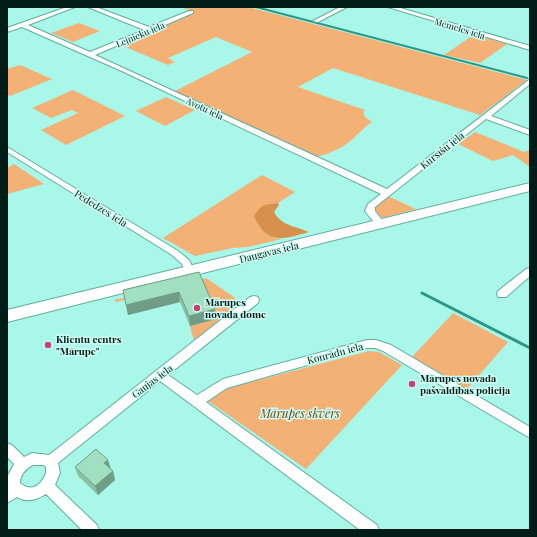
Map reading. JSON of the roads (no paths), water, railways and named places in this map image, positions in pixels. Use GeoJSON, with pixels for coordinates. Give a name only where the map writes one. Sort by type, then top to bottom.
{"type":"FeatureCollection","features":[{"type":"Feature","properties":{"kind":"main road","name":"Daugavas iela"},"geometry":{"type":"LineString","coordinates":[[7,316],[530,187]]}},
{"type":"Feature","properties":{"kind":"street"},"geometry":{"type":"LineString","coordinates":[[7,30],[72,7]]}},
{"type":"Feature","properties":{"kind":"street"},"geometry":{"type":"LineString","coordinates":[[91,7],[150,30]]}},
{"type":"Feature","properties":{"kind":"street"},"geometry":{"type":"LineString","coordinates":[[316,21],[344,7]]}},
{"type":"Feature","properties":{"kind":"street","name":"Mēmeles iela"},"geometry":{"type":"LineString","coordinates":[[391,7],[530,48]]}},
{"type":"Feature","properties":{"kind":"street","name":"Lejnieku iela"},"geometry":{"type":"LineString","coordinates":[[89,55],[191,12]]}},
{"type":"Feature","properties":{"kind":"street","name":"Avotu iela"},"geometry":{"type":"LineString","coordinates":[[23,25],[126,70],[387,193]]}},
{"type":"Feature","properties":{"kind":"street","name":"Kursīšu iela"},"geometry":{"type":"LineString","coordinates":[[380,224],[369,209],[370,206],[530,81]]}},
{"type":"Feature","properties":{"kind":"street"},"geometry":{"type":"LineString","coordinates":[[485,116],[530,133]]}},
{"type":"Feature","properties":{"kind":"street","name":"Pededzes iela"},"geometry":{"type":"LineString","coordinates":[[7,149],[175,253],[186,262],[190,272]]}},
{"type":"Feature","properties":{"kind":"street"},"geometry":{"type":"LineString","coordinates":[[502,294],[530,271]]}},
{"type":"Feature","properties":{"kind":"street","name":"Gaujas iela"},"geometry":{"type":"LineString","coordinates":[[50,462],[254,300]]}},
{"type":"Feature","properties":{"kind":"street","name":"Konrādu iela"},"geometry":{"type":"LineString","coordinates":[[197,402],[223,384],[367,344],[376,344],[399,355],[530,432]]}},
{"type":"Feature","properties":{"kind":"street"},"geometry":{"type":"LineString","coordinates":[[159,374],[372,530]]}},
{"type":"Feature","properties":{"kind":"street"},"geometry":{"type":"LineString","coordinates":[[7,449],[23,464]]}},
{"type":"Feature","properties":{"kind":"street"},"geometry":{"type":"LineString","coordinates":[[37,459],[50,462],[54,474],[47,486],[31,494],[12,493],[14,477],[23,464],[37,459]]}},
{"type":"Feature","properties":{"kind":"street"},"geometry":{"type":"LineString","coordinates":[[47,486],[92,530]]}},
{"type":"Feature","properties":{"kind":"waterway"},"geometry":{"type":"LineString","coordinates":[[256,7],[527,78]]}},
{"type":"Feature","properties":{"kind":"waterway"},"geometry":{"type":"LineString","coordinates":[[422,293],[530,348]]}},
{"type":"Feature","properties":{"kind":"place","name":"Mārupes novada dome"},"geometry":{"type":"Point","coordinates":[197,308]}},
{"type":"Feature","properties":{"kind":"place","name":"Klientu centrs \"Mārupe\""},"geometry":{"type":"Point","coordinates":[48,345]}},
{"type":"Feature","properties":{"kind":"place","name":"Mārupes novada pašvaldības policija"},"geometry":{"type":"Point","coordinates":[412,384]}},
{"type":"Feature","properties":{"kind":"park label","name":"Mārupes skvērs"},"geometry":{"type":"Point","coordinates":[300,413]}}]}
